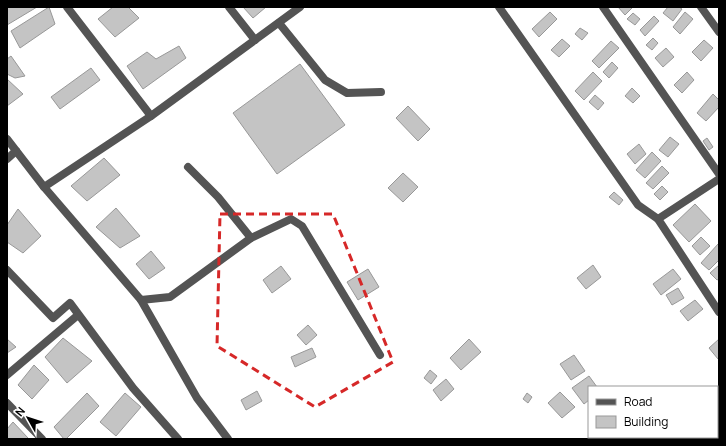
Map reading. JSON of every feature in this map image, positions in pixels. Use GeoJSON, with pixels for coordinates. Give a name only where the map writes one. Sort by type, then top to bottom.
{"type":"FeatureCollection","features":[{"type":"Feature","properties":{"kind":"street"},"geometry":{"type":"LineString","coordinates":[[67,7],[151,116]]}},
{"type":"Feature","properties":{"kind":"street"},"geometry":{"type":"LineString","coordinates":[[229,7],[255,40]]}},
{"type":"Feature","properties":{"kind":"street"},"geometry":{"type":"LineString","coordinates":[[44,187],[151,116],[300,7]]}},
{"type":"Feature","properties":{"kind":"street"},"geometry":{"type":"LineString","coordinates":[[498,7],[638,205],[658,219],[719,312]]}},
{"type":"Feature","properties":{"kind":"street"},"geometry":{"type":"LineString","coordinates":[[602,7],[719,174]]}},
{"type":"Feature","properties":{"kind":"street"},"geometry":{"type":"LineString","coordinates":[[700,7],[719,32]]}},
{"type":"Feature","properties":{"kind":"street"},"geometry":{"type":"LineString","coordinates":[[279,22],[325,80],[347,93],[381,92]]}},
{"type":"Feature","properties":{"kind":"street"},"geometry":{"type":"LineString","coordinates":[[7,139],[44,187],[141,300],[197,398],[228,439]]}},
{"type":"Feature","properties":{"kind":"street"},"geometry":{"type":"LineString","coordinates":[[7,159],[16,151]]}},
{"type":"Feature","properties":{"kind":"street"},"geometry":{"type":"LineString","coordinates":[[188,167],[218,197],[251,238]]}},
{"type":"Feature","properties":{"kind":"street"},"geometry":{"type":"LineString","coordinates":[[658,219],[719,179]]}},
{"type":"Feature","properties":{"kind":"street"},"geometry":{"type":"LineString","coordinates":[[141,300],[170,297],[251,238],[291,220],[302,226],[380,356]]}},
{"type":"Feature","properties":{"kind":"street"},"geometry":{"type":"LineString","coordinates":[[7,270],[53,318],[70,303],[133,388],[178,439]]}},
{"type":"Feature","properties":{"kind":"street"},"geometry":{"type":"LineString","coordinates":[[7,375],[78,315]]}},
{"type":"Feature","properties":{"kind":"street"},"geometry":{"type":"LineString","coordinates":[[7,403],[42,439]]}},
{"type":"Feature","properties":{"kind":"highlighted area"},"geometry":{"type":"Polygon","coordinates":[[[220,214],[333,214],[393,362],[315,407],[217,346],[220,214]]]}},
{"type":"Feature","properties":{"kind":"building"},"geometry":{"type":"Polygon","coordinates":[[[7,7],[37,7],[7,25],[7,7]]]}},
{"type":"Feature","properties":{"kind":"building"},"geometry":{"type":"Polygon","coordinates":[[[49,7],[55,24],[20,48],[11,31],[49,7]]]}},
{"type":"Feature","properties":{"kind":"building"},"geometry":{"type":"Polygon","coordinates":[[[113,7],[128,7],[139,18],[115,37],[98,19],[113,7]]]}},
{"type":"Feature","properties":{"kind":"building"},"geometry":{"type":"Polygon","coordinates":[[[243,7],[266,7],[253,18],[243,7]]]}},
{"type":"Feature","properties":{"kind":"building"},"geometry":{"type":"Polygon","coordinates":[[[618,7],[633,7],[625,15],[618,7]]]}},
{"type":"Feature","properties":{"kind":"building"},"geometry":{"type":"Polygon","coordinates":[[[668,7],[679,7],[682,9],[673,21],[663,13],[668,7]]]}},
{"type":"Feature","properties":{"kind":"building"},"geometry":{"type":"Polygon","coordinates":[[[550,12],[557,19],[539,37],[532,29],[550,12]]]}},
{"type":"Feature","properties":{"kind":"building"},"geometry":{"type":"Polygon","coordinates":[[[685,12],[693,19],[680,34],[673,27],[685,12]]]}},
{"type":"Feature","properties":{"kind":"building"},"geometry":{"type":"Polygon","coordinates":[[[633,13],[640,19],[635,25],[627,19],[633,13]]]}},
{"type":"Feature","properties":{"kind":"building"},"geometry":{"type":"Polygon","coordinates":[[[654,16],[659,21],[645,36],[640,30],[654,16]]]}},
{"type":"Feature","properties":{"kind":"building"},"geometry":{"type":"Polygon","coordinates":[[[580,28],[588,33],[582,40],[575,34],[580,28]]]}},
{"type":"Feature","properties":{"kind":"building"},"geometry":{"type":"Polygon","coordinates":[[[653,38],[658,43],[652,50],[646,45],[653,38]]]}},
{"type":"Feature","properties":{"kind":"building"},"geometry":{"type":"Polygon","coordinates":[[[562,39],[570,46],[559,57],[551,50],[562,39]]]}},
{"type":"Feature","properties":{"kind":"building"},"geometry":{"type":"Polygon","coordinates":[[[704,40],[713,48],[701,61],[692,52],[704,40]]]}},
{"type":"Feature","properties":{"kind":"building"},"geometry":{"type":"Polygon","coordinates":[[[611,41],[619,48],[599,68],[592,61],[611,41]]]}},
{"type":"Feature","properties":{"kind":"building"},"geometry":{"type":"Polygon","coordinates":[[[179,46],[186,58],[143,89],[127,66],[147,52],[156,59],[179,46]]]}},
{"type":"Feature","properties":{"kind":"building"},"geometry":{"type":"Polygon","coordinates":[[[666,48],[674,57],[663,67],[655,58],[666,48]]]}},
{"type":"Feature","properties":{"kind":"building"},"geometry":{"type":"Polygon","coordinates":[[[11,56],[25,76],[15,78],[7,74],[7,59],[11,56]]]}},
{"type":"Feature","properties":{"kind":"building"},"geometry":{"type":"Polygon","coordinates":[[[612,62],[618,68],[609,78],[603,72],[612,62]]]}},
{"type":"Feature","properties":{"kind":"building"},"geometry":{"type":"Polygon","coordinates":[[[300,64],[345,125],[277,174],[233,113],[300,64]]]}},
{"type":"Feature","properties":{"kind":"building"},"geometry":{"type":"Polygon","coordinates":[[[91,68],[100,80],[60,109],[51,97],[91,68]]]}},
{"type":"Feature","properties":{"kind":"building"},"geometry":{"type":"Polygon","coordinates":[[[593,72],[602,81],[584,100],[575,91],[593,72]]]}},
{"type":"Feature","properties":{"kind":"building"},"geometry":{"type":"Polygon","coordinates":[[[687,72],[694,80],[682,93],[674,85],[687,72]]]}},
{"type":"Feature","properties":{"kind":"building"},"geometry":{"type":"Polygon","coordinates":[[[7,79],[23,94],[7,106],[7,79]]]}},
{"type":"Feature","properties":{"kind":"building"},"geometry":{"type":"Polygon","coordinates":[[[632,88],[640,96],[633,103],[625,96],[632,88]]]}},
{"type":"Feature","properties":{"kind":"building"},"geometry":{"type":"Polygon","coordinates":[[[713,94],[719,100],[719,107],[706,121],[697,113],[713,94]]]}},
{"type":"Feature","properties":{"kind":"building"},"geometry":{"type":"Polygon","coordinates":[[[595,95],[604,103],[598,110],[589,102],[595,95]]]}},
{"type":"Feature","properties":{"kind":"building"},"geometry":{"type":"Polygon","coordinates":[[[408,106],[430,129],[418,141],[396,118],[408,106]]]}},
{"type":"Feature","properties":{"kind":"building"},"geometry":{"type":"Polygon","coordinates":[[[670,137],[679,144],[668,157],[659,150],[670,137]]]}},
{"type":"Feature","properties":{"kind":"building"},"geometry":{"type":"Polygon","coordinates":[[[707,138],[713,147],[709,150],[703,141],[707,138]]]}},
{"type":"Feature","properties":{"kind":"building"},"geometry":{"type":"Polygon","coordinates":[[[639,144],[646,154],[635,164],[627,154],[639,144]]]}},
{"type":"Feature","properties":{"kind":"building"},"geometry":{"type":"Polygon","coordinates":[[[652,152],[661,161],[645,178],[636,170],[652,152]]]}},
{"type":"Feature","properties":{"kind":"building"},"geometry":{"type":"Polygon","coordinates":[[[104,158],[120,175],[87,201],[71,186],[104,158]]]}},
{"type":"Feature","properties":{"kind":"building"},"geometry":{"type":"Polygon","coordinates":[[[662,166],[669,173],[653,189],[646,183],[662,166]]]}},
{"type":"Feature","properties":{"kind":"building"},"geometry":{"type":"Polygon","coordinates":[[[403,173],[418,187],[403,202],[388,188],[403,173]]]}},
{"type":"Feature","properties":{"kind":"building"},"geometry":{"type":"Polygon","coordinates":[[[662,186],[668,192],[660,200],[654,194],[662,186]]]}},
{"type":"Feature","properties":{"kind":"building"},"geometry":{"type":"Polygon","coordinates":[[[614,192],[623,200],[619,205],[609,197],[614,192]]]}},
{"type":"Feature","properties":{"kind":"building"},"geometry":{"type":"Polygon","coordinates":[[[695,204],[711,221],[689,242],[673,225],[695,204]]]}},
{"type":"Feature","properties":{"kind":"building"},"geometry":{"type":"Polygon","coordinates":[[[116,208],[140,236],[120,248],[96,227],[116,208]]]}},
{"type":"Feature","properties":{"kind":"building"},"geometry":{"type":"Polygon","coordinates":[[[18,209],[41,236],[23,253],[7,242],[7,225],[18,209]]]}},
{"type":"Feature","properties":{"kind":"building"},"geometry":{"type":"Polygon","coordinates":[[[701,237],[710,246],[700,255],[692,246],[701,237]]]}},
{"type":"Feature","properties":{"kind":"building"},"geometry":{"type":"Polygon","coordinates":[[[718,244],[719,260],[709,270],[701,263],[718,244]]]}},
{"type":"Feature","properties":{"kind":"building"},"geometry":{"type":"Polygon","coordinates":[[[151,251],[165,268],[149,279],[136,264],[151,251]]]}},
{"type":"Feature","properties":{"kind":"building"},"geometry":{"type":"Polygon","coordinates":[[[593,265],[601,277],[586,289],[577,278],[593,265]]]}},
{"type":"Feature","properties":{"kind":"building"},"geometry":{"type":"Polygon","coordinates":[[[719,265],[719,279],[717,280],[710,273],[719,265]]]}},
{"type":"Feature","properties":{"kind":"building"},"geometry":{"type":"Polygon","coordinates":[[[281,266],[291,279],[272,293],[263,280],[281,266]]]}},
{"type":"Feature","properties":{"kind":"building"},"geometry":{"type":"Polygon","coordinates":[[[368,269],[379,287],[358,300],[347,282],[368,269]]]}},
{"type":"Feature","properties":{"kind":"building"},"geometry":{"type":"Polygon","coordinates":[[[673,269],[681,279],[661,295],[653,284],[673,269]]]}},
{"type":"Feature","properties":{"kind":"building"},"geometry":{"type":"Polygon","coordinates":[[[678,288],[684,298],[672,305],[666,295],[678,288]]]}},
{"type":"Feature","properties":{"kind":"building"},"geometry":{"type":"Polygon","coordinates":[[[695,300],[703,309],[688,321],[680,311],[695,300]]]}},
{"type":"Feature","properties":{"kind":"building"},"geometry":{"type":"Polygon","coordinates":[[[308,325],[317,335],[306,345],[297,335],[308,325]]]}},
{"type":"Feature","properties":{"kind":"building"},"geometry":{"type":"Polygon","coordinates":[[[63,338],[92,361],[67,383],[45,357],[63,338]]]}},
{"type":"Feature","properties":{"kind":"building"},"geometry":{"type":"Polygon","coordinates":[[[7,339],[16,347],[7,353],[7,339]]]}},
{"type":"Feature","properties":{"kind":"building"},"geometry":{"type":"Polygon","coordinates":[[[469,339],[481,352],[461,370],[450,358],[469,339]]]}},
{"type":"Feature","properties":{"kind":"building"},"geometry":{"type":"Polygon","coordinates":[[[719,339],[719,359],[718,359],[709,348],[719,339]]]}},
{"type":"Feature","properties":{"kind":"building"},"geometry":{"type":"Polygon","coordinates":[[[312,348],[316,357],[295,367],[291,357],[312,348]]]}},
{"type":"Feature","properties":{"kind":"building"},"geometry":{"type":"Polygon","coordinates":[[[574,355],[585,371],[571,380],[560,364],[574,355]]]}},
{"type":"Feature","properties":{"kind":"building"},"geometry":{"type":"Polygon","coordinates":[[[34,365],[49,380],[32,399],[18,385],[34,365]]]}},
{"type":"Feature","properties":{"kind":"building"},"geometry":{"type":"Polygon","coordinates":[[[430,370],[437,376],[431,384],[424,378],[430,370]]]}},
{"type":"Feature","properties":{"kind":"building"},"geometry":{"type":"Polygon","coordinates":[[[589,376],[596,386],[588,386],[588,401],[584,404],[572,388],[589,376]]]}},
{"type":"Feature","properties":{"kind":"building"},"geometry":{"type":"Polygon","coordinates":[[[446,379],[454,389],[441,401],[433,390],[446,379]]]}},
{"type":"Feature","properties":{"kind":"building"},"geometry":{"type":"Polygon","coordinates":[[[257,391],[262,401],[246,410],[241,400],[257,391]]]}},
{"type":"Feature","properties":{"kind":"building"},"geometry":{"type":"Polygon","coordinates":[[[560,392],[575,407],[562,418],[548,403],[560,392]]]}},
{"type":"Feature","properties":{"kind":"building"},"geometry":{"type":"Polygon","coordinates":[[[87,393],[99,406],[66,439],[64,439],[54,427],[87,393]]]}},
{"type":"Feature","properties":{"kind":"building"},"geometry":{"type":"Polygon","coordinates":[[[125,393],[141,407],[116,436],[100,422],[125,393]]]}},
{"type":"Feature","properties":{"kind":"building"},"geometry":{"type":"Polygon","coordinates":[[[527,393],[532,397],[528,403],[523,399],[527,393]]]}},
{"type":"Feature","properties":{"kind":"building"},"geometry":{"type":"Polygon","coordinates":[[[13,422],[28,438],[27,439],[7,439],[7,429],[13,422]]]}}]}
